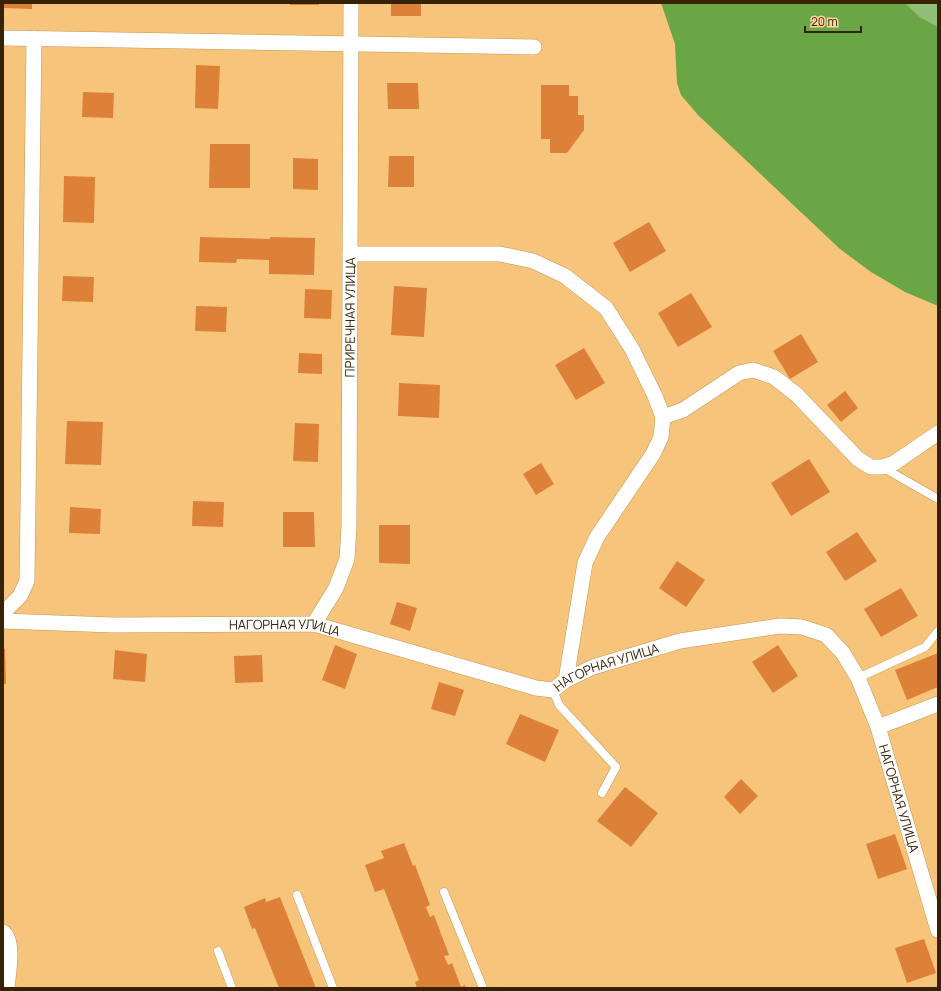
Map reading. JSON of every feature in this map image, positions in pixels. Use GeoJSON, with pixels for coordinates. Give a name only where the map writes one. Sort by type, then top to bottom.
{"type":"FeatureCollection","features":[{"type":"Feature","properties":{"kind":"street","name":"ПРИРЕЧНАЯ УЛИЦА"},"geometry":{"type":"LineString","coordinates":[[314,624],[336,588],[347,559],[349,526],[351,3]]}},
{"type":"Feature","properties":{"kind":"street"},"geometry":{"type":"LineString","coordinates":[[3,38],[534,47]]}},
{"type":"Feature","properties":{"kind":"street"},"geometry":{"type":"LineString","coordinates":[[3,612],[20,596],[27,581],[34,38]]}},
{"type":"Feature","properties":{"kind":"street"},"geometry":{"type":"LineString","coordinates":[[350,254],[500,254],[533,261],[565,276],[606,308],[632,349],[655,396],[663,417],[661,437],[653,454],[596,537],[585,563],[566,680]]}},
{"type":"Feature","properties":{"kind":"street"},"geometry":{"type":"LineString","coordinates":[[663,417],[683,410],[739,374],[753,370],[774,377],[798,395],[858,458],[871,467],[882,467],[894,464],[938,433]]}},
{"type":"Feature","properties":{"kind":"street","name":"НАГОРНАЯ УЛИЦА"},"geometry":{"type":"LineString","coordinates":[[3,622],[113,625],[314,624],[536,688],[552,690],[566,680],[593,667],[680,641],[780,626],[802,627],[826,635],[843,653],[858,678],[878,727],[938,930]]}},
{"type":"Feature","properties":{"kind":"street"},"geometry":{"type":"LineString","coordinates":[[878,727],[938,704]]}},
{"type":"Feature","properties":{"kind":"street"},"geometry":{"type":"LineString","coordinates":[[3,932],[6,934],[10,950],[7,988]]}},
{"type":"Feature","properties":{"kind":"lane"},"geometry":{"type":"LineString","coordinates":[[882,467],[938,499]]}},
{"type":"Feature","properties":{"kind":"lane"},"geometry":{"type":"LineString","coordinates":[[858,678],[925,647],[938,631]]}},
{"type":"Feature","properties":{"kind":"lane"},"geometry":{"type":"LineString","coordinates":[[552,690],[559,705],[616,767],[602,793]]}},
{"type":"Feature","properties":{"kind":"lane"},"geometry":{"type":"LineString","coordinates":[[444,892],[483,988]]}},
{"type":"Feature","properties":{"kind":"lane"},"geometry":{"type":"LineString","coordinates":[[297,895],[333,988]]}},
{"type":"Feature","properties":{"kind":"lane"},"geometry":{"type":"LineString","coordinates":[[218,951],[232,988]]}},
{"type":"Feature","properties":{"kind":"green space"},"geometry":{"type":"Polygon","coordinates":[[[661,3],[905,3],[920,17],[938,27],[938,306],[905,292],[871,272],[840,249],[698,115],[681,95],[677,83],[675,44],[661,3]]]}},
{"type":"Feature","properties":{"kind":"green space"},"geometry":{"type":"Polygon","coordinates":[[[905,3],[938,3],[938,27],[920,17],[905,3]]]}},
{"type":"Feature","properties":{"kind":"building"},"geometry":{"type":"Polygon","coordinates":[[[3,3],[32,3],[32,9],[3,8],[3,3]]]}},
{"type":"Feature","properties":{"kind":"building"},"geometry":{"type":"Polygon","coordinates":[[[290,3],[319,3],[319,5],[290,5],[290,3]]]}},
{"type":"Feature","properties":{"kind":"building"},"geometry":{"type":"Polygon","coordinates":[[[391,3],[421,3],[421,16],[391,16],[391,3]]]}},
{"type":"Feature","properties":{"kind":"building"},"geometry":{"type":"Polygon","coordinates":[[[196,65],[220,66],[218,109],[195,108],[196,65]]]}},
{"type":"Feature","properties":{"kind":"building"},"geometry":{"type":"Polygon","coordinates":[[[387,83],[418,83],[419,109],[388,109],[387,83]]]}},
{"type":"Feature","properties":{"kind":"building"},"geometry":{"type":"Polygon","coordinates":[[[541,85],[569,85],[569,96],[578,96],[578,115],[584,115],[584,130],[567,153],[550,153],[550,139],[541,139],[541,85]]]}},
{"type":"Feature","properties":{"kind":"building"},"geometry":{"type":"Polygon","coordinates":[[[83,92],[114,93],[113,118],[82,117],[83,92]]]}},
{"type":"Feature","properties":{"kind":"building"},"geometry":{"type":"Polygon","coordinates":[[[210,144],[250,144],[250,188],[209,188],[210,144]]]}},
{"type":"Feature","properties":{"kind":"building"},"geometry":{"type":"Polygon","coordinates":[[[389,156],[414,156],[414,187],[388,187],[389,156]]]}},
{"type":"Feature","properties":{"kind":"building"},"geometry":{"type":"Polygon","coordinates":[[[293,158],[318,159],[318,190],[293,189],[293,158]]]}},
{"type":"Feature","properties":{"kind":"building"},"geometry":{"type":"Polygon","coordinates":[[[64,176],[95,177],[94,223],[63,222],[64,176]]]}},
{"type":"Feature","properties":{"kind":"building"},"geometry":{"type":"Polygon","coordinates":[[[649,222],[666,251],[630,272],[613,243],[649,222]]]}},
{"type":"Feature","properties":{"kind":"building"},"geometry":{"type":"Polygon","coordinates":[[[200,237],[270,239],[270,237],[315,238],[314,275],[269,274],[269,260],[237,259],[236,263],[199,262],[200,237]]]}},
{"type":"Feature","properties":{"kind":"building"},"geometry":{"type":"Polygon","coordinates":[[[63,276],[94,277],[93,302],[62,301],[63,276]]]}},
{"type":"Feature","properties":{"kind":"building"},"geometry":{"type":"Polygon","coordinates":[[[394,286],[427,288],[424,337],[391,335],[394,286]]]}},
{"type":"Feature","properties":{"kind":"building"},"geometry":{"type":"Polygon","coordinates":[[[305,289],[332,290],[331,319],[304,318],[305,289]]]}},
{"type":"Feature","properties":{"kind":"building"},"geometry":{"type":"Polygon","coordinates":[[[691,293],[712,327],[678,347],[658,313],[691,293]]]}},
{"type":"Feature","properties":{"kind":"building"},"geometry":{"type":"Polygon","coordinates":[[[196,306],[227,307],[226,332],[195,331],[196,306]]]}},
{"type":"Feature","properties":{"kind":"building"},"geometry":{"type":"Polygon","coordinates":[[[801,334],[818,362],[790,379],[773,351],[801,334]]]}},
{"type":"Feature","properties":{"kind":"building"},"geometry":{"type":"Polygon","coordinates":[[[584,348],[605,383],[576,400],[555,365],[584,348]]]}},
{"type":"Feature","properties":{"kind":"building"},"geometry":{"type":"Polygon","coordinates":[[[299,353],[322,354],[322,374],[298,373],[299,353]]]}},
{"type":"Feature","properties":{"kind":"building"},"geometry":{"type":"Polygon","coordinates":[[[399,383],[440,385],[439,418],[398,416],[399,383]]]}},
{"type":"Feature","properties":{"kind":"building"},"geometry":{"type":"Polygon","coordinates":[[[845,391],[858,408],[841,422],[827,405],[845,391]]]}},
{"type":"Feature","properties":{"kind":"building"},"geometry":{"type":"Polygon","coordinates":[[[67,421],[103,422],[101,465],[65,464],[67,421]]]}},
{"type":"Feature","properties":{"kind":"building"},"geometry":{"type":"Polygon","coordinates":[[[295,423],[319,424],[318,462],[293,461],[295,423]]]}},
{"type":"Feature","properties":{"kind":"building"},"geometry":{"type":"Polygon","coordinates":[[[809,459],[830,492],[791,516],[771,483],[809,459]]]}},
{"type":"Feature","properties":{"kind":"building"},"geometry":{"type":"Polygon","coordinates":[[[541,463],[554,484],[536,495],[523,474],[541,463]]]}},
{"type":"Feature","properties":{"kind":"building"},"geometry":{"type":"Polygon","coordinates":[[[193,501],[224,502],[223,527],[192,526],[193,501]]]}},
{"type":"Feature","properties":{"kind":"building"},"geometry":{"type":"Polygon","coordinates":[[[70,507],[101,509],[100,534],[69,533],[70,507]]]}},
{"type":"Feature","properties":{"kind":"building"},"geometry":{"type":"Polygon","coordinates":[[[283,512],[314,512],[315,547],[283,547],[283,512]]]}},
{"type":"Feature","properties":{"kind":"building"},"geometry":{"type":"Polygon","coordinates":[[[379,525],[410,525],[410,564],[379,563],[379,525]]]}},
{"type":"Feature","properties":{"kind":"building"},"geometry":{"type":"Polygon","coordinates":[[[857,532],[877,561],[845,581],[826,552],[857,532]]]}},
{"type":"Feature","properties":{"kind":"building"},"geometry":{"type":"Polygon","coordinates":[[[677,561],[705,580],[686,607],[659,588],[677,561]]]}},
{"type":"Feature","properties":{"kind":"building"},"geometry":{"type":"Polygon","coordinates":[[[901,588],[918,616],[881,637],[864,609],[901,588]]]}},
{"type":"Feature","properties":{"kind":"building"},"geometry":{"type":"Polygon","coordinates":[[[397,602],[417,608],[410,631],[390,624],[397,602]]]}},
{"type":"Feature","properties":{"kind":"building"},"geometry":{"type":"Polygon","coordinates":[[[335,645],[357,654],[345,689],[322,680],[335,645]]]}},
{"type":"Feature","properties":{"kind":"building"},"geometry":{"type":"Polygon","coordinates":[[[778,645],[798,676],[773,693],[752,662],[778,645]]]}},
{"type":"Feature","properties":{"kind":"building"},"geometry":{"type":"Polygon","coordinates":[[[3,649],[5,649],[6,684],[3,684],[3,649]]]}},
{"type":"Feature","properties":{"kind":"building"},"geometry":{"type":"Polygon","coordinates":[[[115,650],[147,654],[145,682],[113,679],[115,650]]]}},
{"type":"Feature","properties":{"kind":"building"},"geometry":{"type":"Polygon","coordinates":[[[938,653],[938,687],[907,700],[895,670],[938,653]]]}},
{"type":"Feature","properties":{"kind":"building"},"geometry":{"type":"Polygon","coordinates":[[[262,655],[263,682],[235,683],[234,656],[262,655]]]}},
{"type":"Feature","properties":{"kind":"building"},"geometry":{"type":"Polygon","coordinates":[[[439,682],[464,690],[455,716],[431,709],[439,682]]]}},
{"type":"Feature","properties":{"kind":"building"},"geometry":{"type":"Polygon","coordinates":[[[520,714],[559,730],[545,762],[506,744],[520,714]]]}},
{"type":"Feature","properties":{"kind":"building"},"geometry":{"type":"Polygon","coordinates":[[[741,779],[758,796],[740,814],[724,797],[741,779]]]}},
{"type":"Feature","properties":{"kind":"building"},"geometry":{"type":"Polygon","coordinates":[[[625,787],[658,813],[631,847],[597,821],[625,787]]]}},
{"type":"Feature","properties":{"kind":"building"},"geometry":{"type":"Polygon","coordinates":[[[895,834],[907,869],[878,879],[866,844],[895,834]]]}},
{"type":"Feature","properties":{"kind":"building"},"geometry":{"type":"Polygon","coordinates":[[[404,843],[413,866],[415,865],[430,905],[426,907],[430,917],[434,915],[449,955],[444,956],[448,965],[452,963],[461,987],[465,985],[466,988],[417,988],[415,982],[419,980],[384,889],[375,892],[365,865],[384,858],[381,851],[404,843]]]}},
{"type":"Feature","properties":{"kind":"building"},"geometry":{"type":"Polygon","coordinates":[[[280,897],[316,988],[279,988],[255,928],[252,929],[244,907],[265,898],[266,902],[280,897]]]}},
{"type":"Feature","properties":{"kind":"building"},"geometry":{"type":"Polygon","coordinates":[[[924,939],[936,973],[907,983],[895,948],[924,939]]]}}]}
